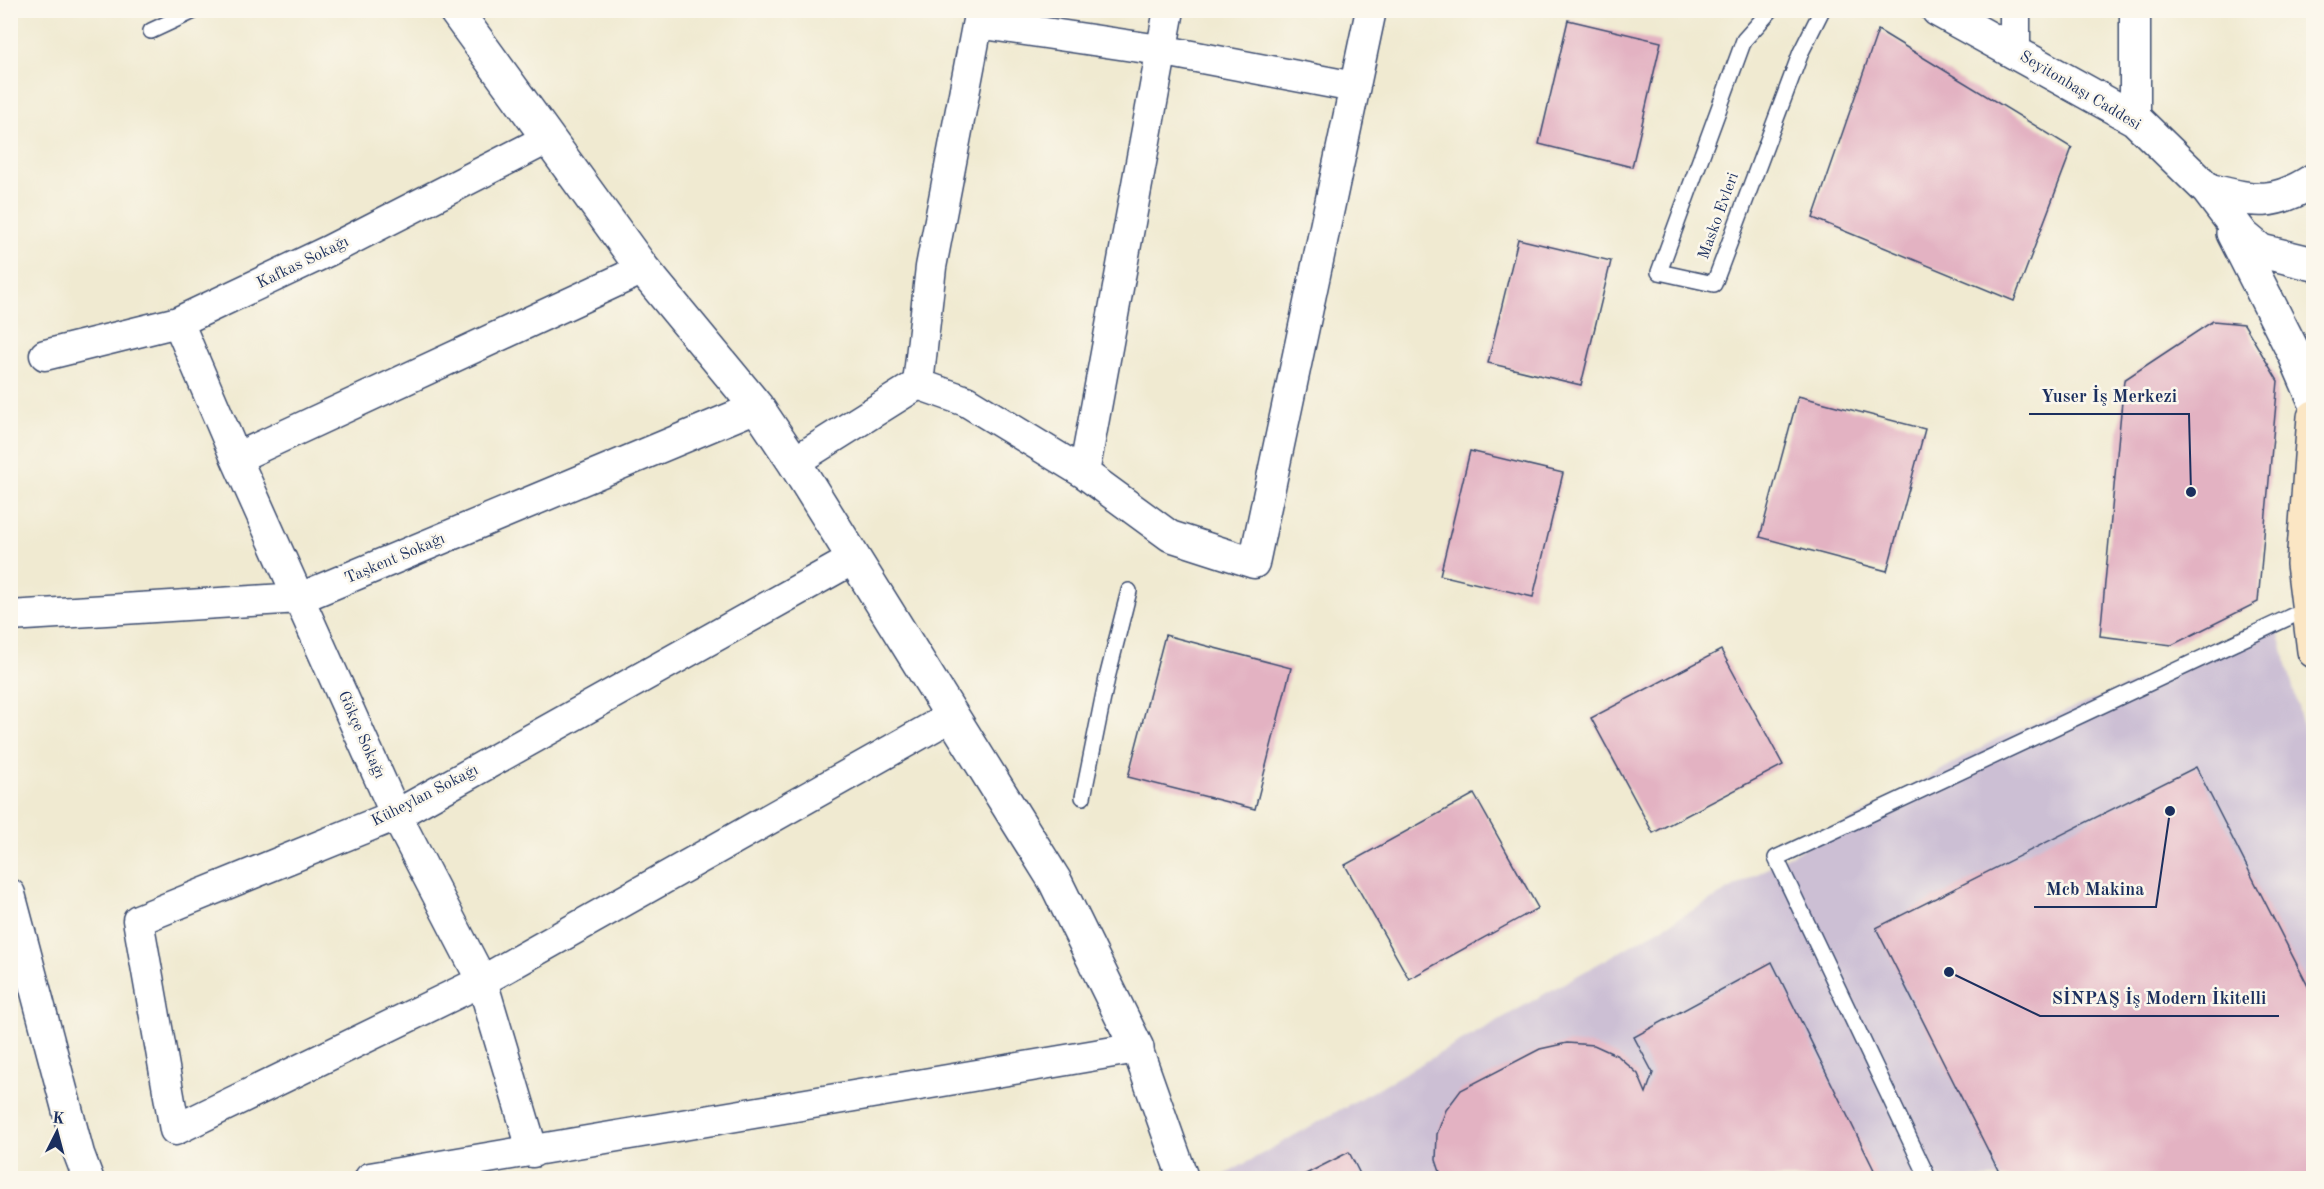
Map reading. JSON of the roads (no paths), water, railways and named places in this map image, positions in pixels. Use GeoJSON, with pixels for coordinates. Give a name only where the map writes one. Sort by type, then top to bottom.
{"type":"FeatureCollection","features":[{"type":"Feature","properties":{"kind":"main road"},"geometry":{"type":"LineString","coordinates":[[2313,417],[2303,564],[2313,651]]}},
{"type":"Feature","properties":{"kind":"street"},"geometry":{"type":"LineString","coordinates":[[454,10],[644,269],[757,407],[855,558],[1055,881],[1137,1048],[1183,1179]]}},
{"type":"Feature","properties":{"kind":"street"},"geometry":{"type":"LineString","coordinates":[[1084,473],[1169,10]]}},
{"type":"Feature","properties":{"kind":"street"},"geometry":{"type":"LineString","coordinates":[[918,384],[966,401],[1084,473],[1170,536],[1254,563],[1371,10]]}},
{"type":"Feature","properties":{"kind":"street","name":"Seyitonbaşı Caddesi"},"geometry":{"type":"LineString","coordinates":[[1938,10],[2134,120],[2208,190],[2243,236],[2261,251],[2313,264]]}},
{"type":"Feature","properties":{"kind":"street"},"geometry":{"type":"LineString","coordinates":[[2015,10],[2015,52]]}},
{"type":"Feature","properties":{"kind":"street"},"geometry":{"type":"LineString","coordinates":[[2134,120],[2135,10]]}},
{"type":"Feature","properties":{"kind":"street"},"geometry":{"type":"LineString","coordinates":[[918,384],[931,267],[979,17],[1354,87]]}},
{"type":"Feature","properties":{"kind":"street","name":"Kafkas Sokağı"},"geometry":{"type":"LineString","coordinates":[[45,355],[178,322],[328,252],[549,138]]}},
{"type":"Feature","properties":{"kind":"street"},"geometry":{"type":"LineString","coordinates":[[2208,190],[2262,201],[2291,193],[2313,180]]}},
{"type":"Feature","properties":{"kind":"street","name":"Seyitonbaşı Caddesi"},"geometry":{"type":"LineString","coordinates":[[2208,190],[2252,266],[2295,355],[2313,399]]}},
{"type":"Feature","properties":{"kind":"street"},"geometry":{"type":"LineString","coordinates":[[236,458],[644,269]]}},
{"type":"Feature","properties":{"kind":"street","name":"Gökçe Sokağı"},"geometry":{"type":"LineString","coordinates":[[178,322],[236,458],[396,815],[482,981],[533,1152]]}},
{"type":"Feature","properties":{"kind":"street"},"geometry":{"type":"LineString","coordinates":[[794,462],[918,384]]}},
{"type":"Feature","properties":{"kind":"street","name":"Taşkent Sokağı"},"geometry":{"type":"LineString","coordinates":[[10,616],[300,598],[757,407]]}},
{"type":"Feature","properties":{"kind":"street","name":"Küheylan Sokağı"},"geometry":{"type":"LineString","coordinates":[[482,981],[175,1130],[138,920],[396,815],[855,558]]}},
{"type":"Feature","properties":{"kind":"street"},"geometry":{"type":"LineString","coordinates":[[482,981],[952,716]]}},
{"type":"Feature","properties":{"kind":"street"},"geometry":{"type":"LineString","coordinates":[[10,894],[79,1154],[88,1179]]}},
{"type":"Feature","properties":{"kind":"street"},"geometry":{"type":"LineString","coordinates":[[370,1179],[1137,1048]]}},
{"type":"Feature","properties":{"kind":"lane"},"geometry":{"type":"LineString","coordinates":[[151,31],[196,10]]}},
{"type":"Feature","properties":{"kind":"lane","name":"Masko Evleri"},"geometry":{"type":"LineString","coordinates":[[1771,10],[1744,40],[1659,272],[1714,284],[1801,52],[1822,10]]}},
{"type":"Feature","properties":{"kind":"lane"},"geometry":{"type":"LineString","coordinates":[[1083,797],[1107,678],[1129,591]]}},
{"type":"Feature","properties":{"kind":"lane"},"geometry":{"type":"LineString","coordinates":[[1928,1179],[1776,858],[2309,608]]}},
{"type":"Feature","properties":{"kind":"place","name":"Yuser İş Merkezi"},"geometry":{"type":"Point","coordinates":[2191,492]}},
{"type":"Feature","properties":{"kind":"place","name":"Mcb Makina"},"geometry":{"type":"Point","coordinates":[2170,811]}},
{"type":"Feature","properties":{"kind":"place","name":"SİNPAŞ İş Modern İkitelli"},"geometry":{"type":"Point","coordinates":[1949,972]}}]}
